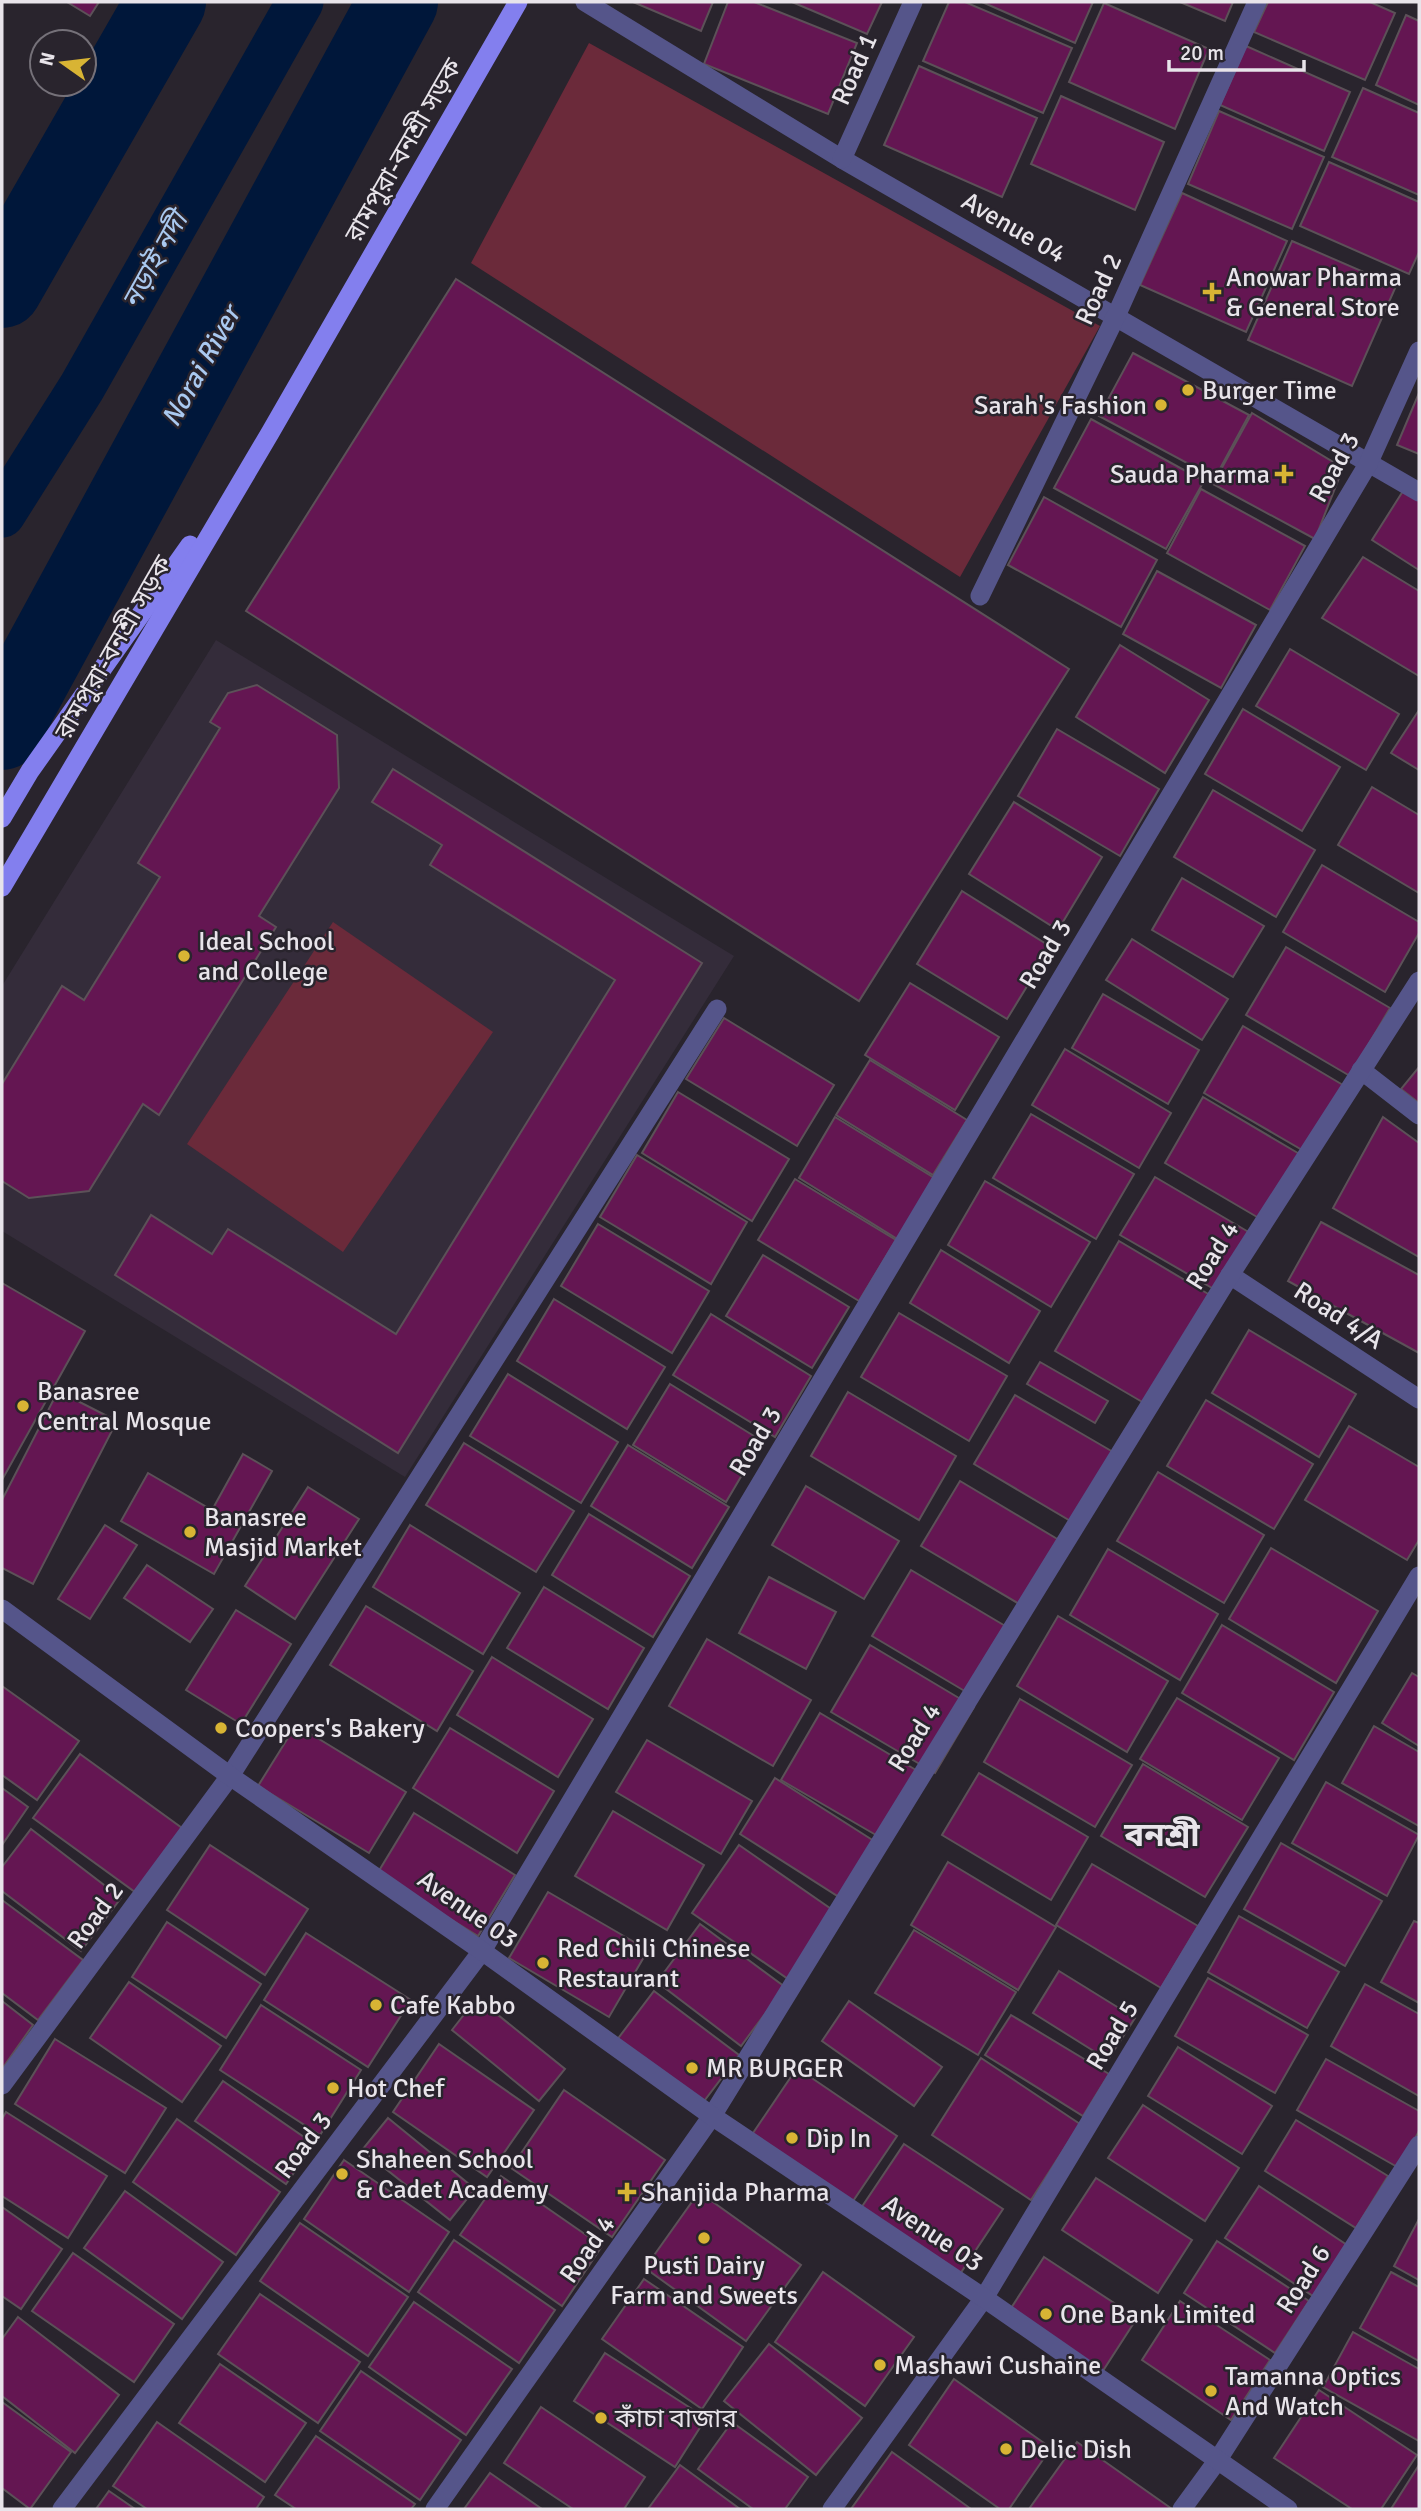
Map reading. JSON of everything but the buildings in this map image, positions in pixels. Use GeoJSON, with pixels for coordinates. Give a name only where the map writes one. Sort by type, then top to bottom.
{"type":"FeatureCollection","features":[{"type":"Feature","properties":{"kind":"main road","name":"রামপুরা-বনশ্রী সড়ক"},"geometry":{"type":"LineString","coordinates":[[2,887],[270,433],[518,2]]}},
{"type":"Feature","properties":{"kind":"main road","name":"রামপুরা-বনশ্রী সড়ক"},"geometry":{"type":"LineString","coordinates":[[2,818],[30,771],[270,433]]}},
{"type":"Feature","properties":{"kind":"street","name":"Avenue 04"},"geometry":{"type":"LineString","coordinates":[[586,2],[842,159],[1419,492]]}},
{"type":"Feature","properties":{"kind":"street","name":"Road 1"},"geometry":{"type":"LineString","coordinates":[[842,159],[913,2]]}},
{"type":"Feature","properties":{"kind":"street","name":"Road 2"},"geometry":{"type":"LineString","coordinates":[[980,596],[1116,316],[1257,2]]}},
{"type":"Feature","properties":{"kind":"street","name":"Road 3"},"geometry":{"type":"LineString","coordinates":[[62,2509],[482,1951],[1368,464],[1419,351]]}},
{"type":"Feature","properties":{"kind":"street","name":"Road 4"},"geometry":{"type":"LineString","coordinates":[[435,2509],[712,2116],[1230,1275],[1419,981]]}},
{"type":"Feature","properties":{"kind":"street","name":"Road 2"},"geometry":{"type":"LineString","coordinates":[[2,2085],[230,1776],[717,1009]]}},
{"type":"Feature","properties":{"kind":"street"},"geometry":{"type":"LineString","coordinates":[[1361,1070],[1419,1115]]}},
{"type":"Feature","properties":{"kind":"street","name":"Road 4/A"},"geometry":{"type":"LineString","coordinates":[[1230,1275],[1419,1399]]}},
{"type":"Feature","properties":{"kind":"street","name":"Road 5"},"geometry":{"type":"LineString","coordinates":[[832,2509],[984,2298],[1419,1576]]}},
{"type":"Feature","properties":{"kind":"street","name":"Avenue 03"},"geometry":{"type":"LineString","coordinates":[[2,1609],[230,1776],[482,1951],[712,2116],[984,2298],[1288,2509]]}},
{"type":"Feature","properties":{"kind":"street","name":"Road 6"},"geometry":{"type":"LineString","coordinates":[[1182,2509],[1217,2461],[1419,2145]]}},
{"type":"Feature","properties":{"kind":"shaded area"},"geometry":{"type":"Polygon","coordinates":[[[589,43],[1100,326],[960,577],[471,263],[589,43]]]}},
{"type":"Feature","properties":{"kind":"shaded area"},"geometry":{"type":"Polygon","coordinates":[[[216,640],[734,956],[405,1477],[2,1231],[2,1181],[29,1198],[89,1191],[143,1104],[160,1114],[275,927],[259,916],[339,788],[336,735],[257,685],[228,693],[210,722],[220,728],[138,863],[160,877],[84,1000],[62,986],[2,1084],[2,986],[216,640]],[[393,769],[372,802],[442,845],[430,865],[615,980],[396,1334],[228,1229],[212,1254],[151,1216],[115,1275],[398,1452],[702,962],[393,769]]]}},
{"type":"Feature","properties":{"kind":"shaded area"},"geometry":{"type":"Polygon","coordinates":[[[333,922],[493,1032],[343,1252],[187,1144],[333,922]]]}},
{"type":"Feature","properties":{"kind":"waterway","name":"Norai River"},"geometry":{"type":"LineString","coordinates":[[2,288],[166,2]]}},
{"type":"Feature","properties":{"kind":"waterway","name":"নড়াই নদী"},"geometry":{"type":"LineString","coordinates":[[2,514],[82,387],[300,2]]}},
{"type":"Feature","properties":{"kind":"waterway","name":"Norai River"},"geometry":{"type":"LineString","coordinates":[[2,730],[398,2]]}},
{"type":"Feature","properties":{"kind":"place","name":"Anowar Pharma & General Store"},"geometry":{"type":"Point","coordinates":[1212,292]}},
{"type":"Feature","properties":{"kind":"place","name":"Burger Time"},"geometry":{"type":"Point","coordinates":[1188,390]}},
{"type":"Feature","properties":{"kind":"place","name":"Sarah's Fashion"},"geometry":{"type":"Point","coordinates":[1161,405]}},
{"type":"Feature","properties":{"kind":"place","name":"Sauda Pharma"},"geometry":{"type":"Point","coordinates":[1284,474]}},
{"type":"Feature","properties":{"kind":"place","name":"Ideal School and College"},"geometry":{"type":"Point","coordinates":[184,956]}},
{"type":"Feature","properties":{"kind":"place","name":"Banasree Central Mosque"},"geometry":{"type":"Point","coordinates":[23,1406]}},
{"type":"Feature","properties":{"kind":"place","name":"Banasree Masjid Market"},"geometry":{"type":"Point","coordinates":[190,1532]}},
{"type":"Feature","properties":{"kind":"place","name":"Coopers's Bakery"},"geometry":{"type":"Point","coordinates":[221,1728]}},
{"type":"Feature","properties":{"kind":"place","name":"Red Chili Chinese Restaurant"},"geometry":{"type":"Point","coordinates":[543,1963]}},
{"type":"Feature","properties":{"kind":"place","name":"Cafe Kabbo"},"geometry":{"type":"Point","coordinates":[376,2005]}},
{"type":"Feature","properties":{"kind":"place","name":"MR BURGER"},"geometry":{"type":"Point","coordinates":[692,2068]}},
{"type":"Feature","properties":{"kind":"place","name":"Hot Chef"},"geometry":{"type":"Point","coordinates":[333,2088]}},
{"type":"Feature","properties":{"kind":"place","name":"Dip In"},"geometry":{"type":"Point","coordinates":[792,2138]}},
{"type":"Feature","properties":{"kind":"place","name":"Shaheen School & Cadet Academy"},"geometry":{"type":"Point","coordinates":[342,2174]}},
{"type":"Feature","properties":{"kind":"place","name":"Shanjida Pharma"},"geometry":{"type":"Point","coordinates":[627,2192]}},
{"type":"Feature","properties":{"kind":"place","name":"Pusti Dairy Farm and Sweets"},"geometry":{"type":"Point","coordinates":[704,2238]}},
{"type":"Feature","properties":{"kind":"place","name":"One Bank Limited"},"geometry":{"type":"Point","coordinates":[1046,2314]}},
{"type":"Feature","properties":{"kind":"place","name":"Mashawi Cushaine"},"geometry":{"type":"Point","coordinates":[880,2365]}},
{"type":"Feature","properties":{"kind":"place","name":"Tamanna Optics And Watch"},"geometry":{"type":"Point","coordinates":[1211,2391]}},
{"type":"Feature","properties":{"kind":"place","name":"কাঁচা বাজার"},"geometry":{"type":"Point","coordinates":[601,2418]}},
{"type":"Feature","properties":{"kind":"place","name":"Delic Dish"},"geometry":{"type":"Point","coordinates":[1006,2449]}},
{"type":"Feature","properties":{"kind":"district","name":"বনশ্রী"},"geometry":{"type":"Point","coordinates":[1162,1834]}}]}
